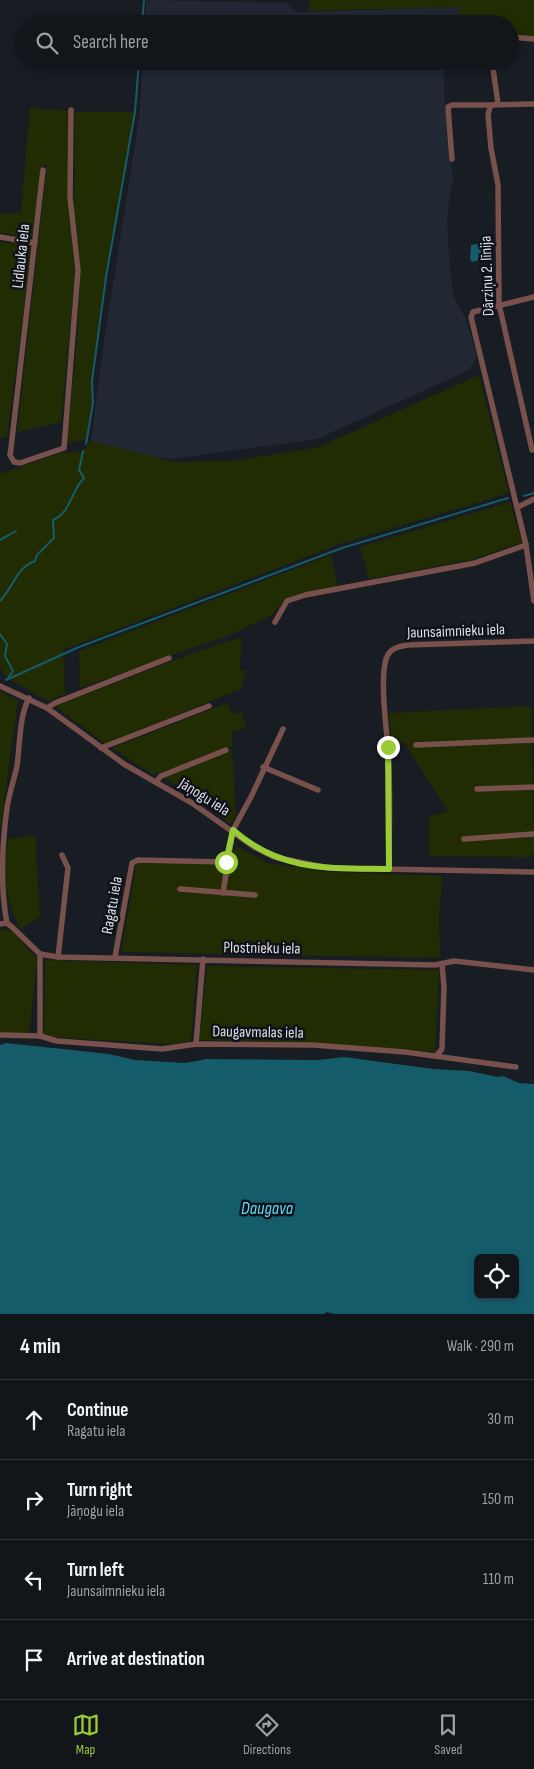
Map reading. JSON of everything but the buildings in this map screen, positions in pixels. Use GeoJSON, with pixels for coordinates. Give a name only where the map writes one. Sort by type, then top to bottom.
{"type":"FeatureCollection","features":[{"type":"Feature","properties":{"kind":"street"},"geometry":{"type":"LineString","coordinates":[[519,38],[534,39]]}},
{"type":"Feature","properties":{"kind":"street"},"geometry":{"type":"LineString","coordinates":[[493,70],[498,104]]}},
{"type":"Feature","properties":{"kind":"street"},"geometry":{"type":"LineString","coordinates":[[452,159],[448,107],[458,105],[534,104]]}},
{"type":"Feature","properties":{"kind":"street","name":"Dārziņu 2. līnija"},"geometry":{"type":"LineString","coordinates":[[491,106],[488,114],[498,185],[499,304],[532,450]]}},
{"type":"Feature","properties":{"kind":"street","name":"Lidlauka iela"},"geometry":{"type":"LineString","coordinates":[[43,170],[10,455],[14,462],[20,463],[64,448],[78,270],[70,197],[71,110]]}},
{"type":"Feature","properties":{"kind":"street"},"geometry":{"type":"LineString","coordinates":[[0,237],[35,243]]}},
{"type":"Feature","properties":{"kind":"street"},"geometry":{"type":"LineString","coordinates":[[534,297],[499,304],[473,312],[471,316],[526,545],[531,553],[534,601]]}},
{"type":"Feature","properties":{"kind":"street"},"geometry":{"type":"LineString","coordinates":[[518,507],[534,499]]}},
{"type":"Feature","properties":{"kind":"street"},"geometry":{"type":"LineString","coordinates":[[275,622],[287,601],[305,595],[475,563],[526,545]]}},
{"type":"Feature","properties":{"kind":"street","name":"Jaunsaimnieku iela"},"geometry":{"type":"LineString","coordinates":[[389,869],[388,747],[384,711],[386,660],[389,652],[406,645],[489,644],[534,640]]}},
{"type":"Feature","properties":{"kind":"street"},"geometry":{"type":"LineString","coordinates":[[47,708],[55,703],[169,658]]}},
{"type":"Feature","properties":{"kind":"street","name":"Jāņogu iela"},"geometry":{"type":"LineString","coordinates":[[0,686],[47,708],[101,748],[233,830],[263,852],[290,862],[328,868],[534,872]]}},
{"type":"Feature","properties":{"kind":"street"},"geometry":{"type":"LineString","coordinates":[[29,698],[25,709],[2,844],[1,887],[3,924],[40,954],[40,1036]]}},
{"type":"Feature","properties":{"kind":"street"},"geometry":{"type":"LineString","coordinates":[[101,748],[209,706]]}},
{"type":"Feature","properties":{"kind":"street"},"geometry":{"type":"LineString","coordinates":[[223,892],[226,862],[233,830],[283,729]]}},
{"type":"Feature","properties":{"kind":"street"},"geometry":{"type":"LineString","coordinates":[[416,746],[534,740]]}},
{"type":"Feature","properties":{"kind":"street"},"geometry":{"type":"LineString","coordinates":[[156,782],[161,776],[226,750]]}},
{"type":"Feature","properties":{"kind":"street"},"geometry":{"type":"LineString","coordinates":[[263,767],[318,790]]}},
{"type":"Feature","properties":{"kind":"street"},"geometry":{"type":"LineString","coordinates":[[477,789],[534,787]]}},
{"type":"Feature","properties":{"kind":"street"},"geometry":{"type":"LineString","coordinates":[[464,839],[534,834]]}},
{"type":"Feature","properties":{"kind":"street"},"geometry":{"type":"LineString","coordinates":[[58,957],[68,868],[62,855]]}},
{"type":"Feature","properties":{"kind":"street","name":"Ragatu iela"},"geometry":{"type":"LineString","coordinates":[[115,957],[132,863],[138,860],[226,862]]}},
{"type":"Feature","properties":{"kind":"street"},"geometry":{"type":"LineString","coordinates":[[180,889],[255,895]]}},
{"type":"Feature","properties":{"kind":"street","name":"Plostnieku iela"},"geometry":{"type":"LineString","coordinates":[[40,954],[58,957],[203,959],[384,965],[442,964],[454,961],[534,970]]}},
{"type":"Feature","properties":{"kind":"street"},"geometry":{"type":"LineString","coordinates":[[196,1044],[203,959]]}},
{"type":"Feature","properties":{"kind":"street"},"geometry":{"type":"LineString","coordinates":[[436,1056],[442,1049],[444,987],[442,964]]}},
{"type":"Feature","properties":{"kind":"street","name":"Daugavmalas iela"},"geometry":{"type":"LineString","coordinates":[[0,1035],[40,1036],[57,1041],[162,1049],[196,1044],[313,1045],[436,1056],[516,1068]]}},
{"type":"Feature","properties":{"kind":"shaded area"},"geometry":{"type":"Polygon","coordinates":[[[146,0],[286,3],[296,12],[459,7],[459,15],[145,15],[146,0]]]}},
{"type":"Feature","properties":{"kind":"shaded area"},"geometry":{"type":"Polygon","coordinates":[[[142,70],[443,70],[445,106],[453,177],[447,218],[449,257],[453,296],[466,319],[477,356],[469,370],[317,439],[173,459],[127,454],[91,441],[103,348],[139,119],[142,70]]]}},
{"type":"Feature","properties":{"kind":"green space"},"geometry":{"type":"Polygon","coordinates":[[[309,0],[534,0],[534,39],[519,40],[519,15],[459,15],[459,7],[309,11],[309,0]]]}},
{"type":"Feature","properties":{"kind":"green space"},"geometry":{"type":"Polygon","coordinates":[[[30,108],[69,111],[67,192],[75,275],[61,422],[17,432],[47,165],[42,165],[32,237],[0,233],[0,214],[21,213],[30,108]]]}},
{"type":"Feature","properties":{"kind":"green space"},"geometry":{"type":"Polygon","coordinates":[[[75,112],[135,112],[106,277],[92,381],[93,403],[87,439],[66,444],[77,342],[80,261],[74,214],[75,112]]]}},
{"type":"Feature","properties":{"kind":"green space"},"geometry":{"type":"Polygon","coordinates":[[[0,242],[32,245],[7,437],[0,438],[0,242]]]}},
{"type":"Feature","properties":{"kind":"green space"},"geometry":{"type":"Polygon","coordinates":[[[479,375],[509,493],[340,544],[63,650],[65,694],[48,701],[7,678],[0,668],[0,474],[57,454],[83,451],[91,441],[175,462],[232,461],[319,447],[479,375]]]}},
{"type":"Feature","properties":{"kind":"green space"},"geometry":{"type":"Polygon","coordinates":[[[510,502],[522,542],[474,559],[369,579],[360,547],[510,502]]]}},
{"type":"Feature","properties":{"kind":"green space"},"geometry":{"type":"Polygon","coordinates":[[[331,555],[338,587],[307,592],[285,599],[271,616],[227,636],[80,688],[79,651],[331,555]]]}},
{"type":"Feature","properties":{"kind":"green space"},"geometry":{"type":"Polygon","coordinates":[[[242,637],[240,670],[246,671],[241,689],[105,744],[55,706],[193,653],[242,637]]]}},
{"type":"Feature","properties":{"kind":"green space"},"geometry":{"type":"Polygon","coordinates":[[[0,692],[18,701],[0,830],[0,692]]]}},
{"type":"Feature","properties":{"kind":"green space"},"geometry":{"type":"Polygon","coordinates":[[[227,703],[233,714],[242,712],[246,727],[232,732],[233,746],[154,775],[112,748],[227,703]]]}},
{"type":"Feature","properties":{"kind":"green space"},"geometry":{"type":"Polygon","coordinates":[[[531,706],[534,853],[529,857],[429,856],[429,816],[448,812],[404,742],[392,742],[389,713],[531,706]]]}},
{"type":"Feature","properties":{"kind":"green space"},"geometry":{"type":"Polygon","coordinates":[[[232,749],[236,818],[229,823],[197,798],[162,777],[232,749]]]}},
{"type":"Feature","properties":{"kind":"green space"},"geometry":{"type":"Polygon","coordinates":[[[35,835],[40,917],[21,929],[11,907],[6,886],[6,851],[8,839],[35,835]]]}},
{"type":"Feature","properties":{"kind":"green space"},"geometry":{"type":"Polygon","coordinates":[[[235,847],[239,847],[268,863],[330,872],[442,876],[439,916],[440,958],[121,952],[136,866],[140,860],[231,866],[235,847]]]}},
{"type":"Feature","properties":{"kind":"green space"},"geometry":{"type":"Polygon","coordinates":[[[0,929],[12,931],[37,958],[29,1036],[0,1035],[0,929]]]}},
{"type":"Feature","properties":{"kind":"green space"},"geometry":{"type":"Polygon","coordinates":[[[45,960],[197,965],[191,1041],[175,1044],[44,1037],[45,960]]]}},
{"type":"Feature","properties":{"kind":"green space"},"geometry":{"type":"Polygon","coordinates":[[[207,966],[439,970],[435,1052],[326,1043],[199,1040],[207,966]]]}},
{"type":"Feature","properties":{"kind":"water"},"geometry":{"type":"Polygon","coordinates":[[[489,242],[488,258],[472,262],[470,259],[471,245],[489,242]]]}},
{"type":"Feature","properties":{"kind":"water","name":"Daugava"},"geometry":{"type":"Polygon","coordinates":[[[6,1043],[109,1054],[135,1060],[185,1063],[207,1059],[318,1060],[344,1057],[433,1069],[469,1071],[498,1077],[503,1076],[519,1083],[534,1084],[534,1314],[334,1314],[327,1312],[324,1314],[0,1314],[0,1045],[6,1043]]]}},
{"type":"Feature","properties":{"kind":"waterway"},"geometry":{"type":"LineString","coordinates":[[143,15],[144,0]]}},
{"type":"Feature","properties":{"kind":"waterway"},"geometry":{"type":"LineString","coordinates":[[86,444],[93,403],[92,381],[106,277],[135,112],[138,70]]}},
{"type":"Feature","properties":{"kind":"waterway"},"geometry":{"type":"LineString","coordinates":[[0,601],[19,573],[35,561],[37,555],[54,538],[53,520],[64,512],[84,478],[79,470],[83,451]]}},
{"type":"Feature","properties":{"kind":"waterway"},"geometry":{"type":"LineString","coordinates":[[524,496],[534,493]]}},
{"type":"Feature","properties":{"kind":"waterway"},"geometry":{"type":"LineString","coordinates":[[6,680],[79,647],[342,548],[508,498]]}},
{"type":"Feature","properties":{"kind":"waterway"},"geometry":{"type":"LineString","coordinates":[[0,540],[16,531]]}},
{"type":"Feature","properties":{"kind":"waterway"},"geometry":{"type":"LineString","coordinates":[[0,634],[7,644],[5,656],[13,671],[8,678]]}},
{"type":"Feature","properties":{"kind":"route"},"geometry":{"type":"LineString","coordinates":[[226,862],[233,830],[244,840],[263,852],[298,864],[328,868],[389,869],[388,747]]}}]}
